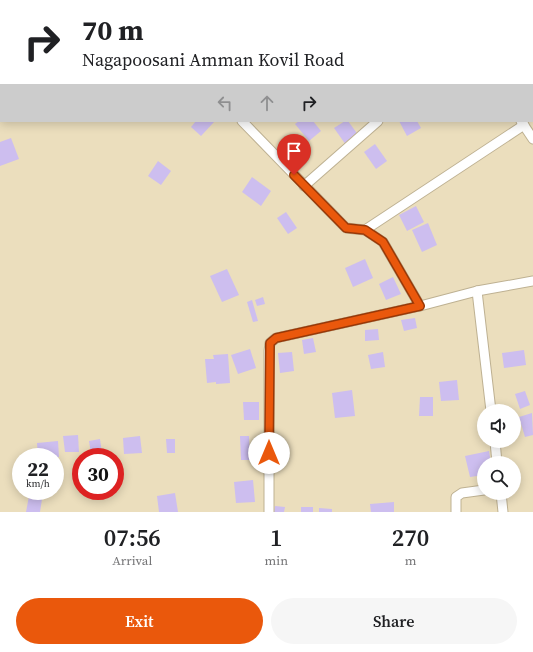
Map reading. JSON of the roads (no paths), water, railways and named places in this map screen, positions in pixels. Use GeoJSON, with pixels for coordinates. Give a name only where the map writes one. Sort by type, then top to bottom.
{"type":"FeatureCollection","features":[{"type":"Feature","properties":{"kind":"street"},"geometry":{"type":"LineString","coordinates":[[243,122],[346,228],[365,230],[383,242],[420,306]]}},
{"type":"Feature","properties":{"kind":"street"},"geometry":{"type":"LineString","coordinates":[[304,186],[377,122]]}},
{"type":"Feature","properties":{"kind":"street"},"geometry":{"type":"LineString","coordinates":[[365,230],[522,123],[533,139]]}},
{"type":"Feature","properties":{"kind":"street"},"geometry":{"type":"LineString","coordinates":[[268,512],[270,343],[276,338],[420,306],[477,291],[533,281]]}},
{"type":"Feature","properties":{"kind":"street"},"geometry":{"type":"LineString","coordinates":[[477,291],[490,404]]}},
{"type":"Feature","properties":{"kind":"street"},"geometry":{"type":"LineString","coordinates":[[456,512],[456,497],[462,493],[477,491]]}},
{"type":"Feature","properties":{"kind":"street"},"geometry":{"type":"LineString","coordinates":[[502,500],[503,512]]}}]}
